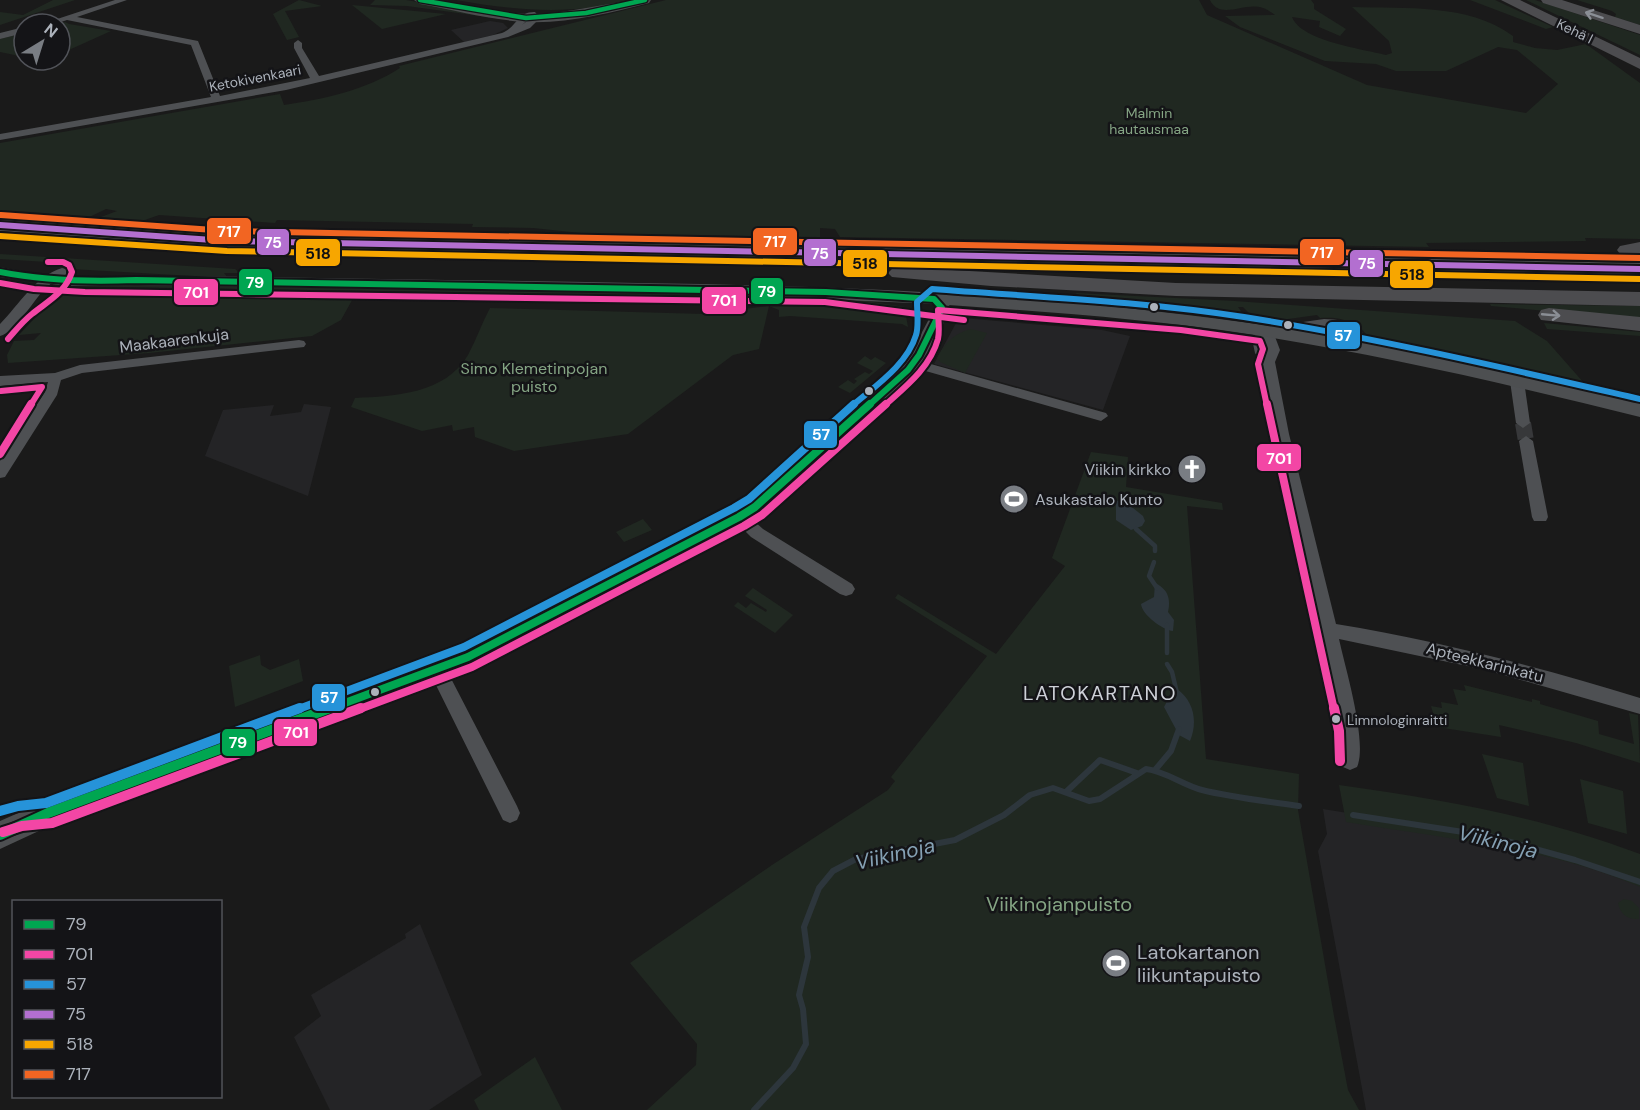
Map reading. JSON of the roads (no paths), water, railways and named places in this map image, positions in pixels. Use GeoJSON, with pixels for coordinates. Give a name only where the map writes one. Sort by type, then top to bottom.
{"type":"FeatureCollection","features":[{"type":"Feature","properties":{"kind":"highway","name":"Kehä I"},"geometry":{"type":"LineString","coordinates":[[1508,0],[1640,64]]}},
{"type":"Feature","properties":{"kind":"highway","name":"Kehä I"},"geometry":{"type":"LineString","coordinates":[[1548,0],[1640,30]]}},
{"type":"Feature","properties":{"kind":"highway"},"geometry":{"type":"LineString","coordinates":[[1533,11],[1601,49],[1640,75]]}},
{"type":"Feature","properties":{"kind":"highway"},"geometry":{"type":"LineString","coordinates":[[0,225],[227,241],[1640,269]]}},
{"type":"Feature","properties":{"kind":"highway"},"geometry":{"type":"LineString","coordinates":[[0,243],[210,258],[899,273],[1640,285]]}},
{"type":"Feature","properties":{"kind":"highway"},"geometry":{"type":"LineString","coordinates":[[1192,261],[1491,255],[1636,249]]}},
{"type":"Feature","properties":{"kind":"highway"},"geometry":{"type":"LineString","coordinates":[[899,273],[1014,282],[1284,292],[1640,299]]}},
{"type":"Feature","properties":{"kind":"highway"},"geometry":{"type":"LineString","coordinates":[[1284,292],[1640,324]]}},
{"type":"Feature","properties":{"kind":"main road"},"geometry":{"type":"LineString","coordinates":[[420,0],[481,11],[530,16],[582,14],[645,0]]}},
{"type":"Feature","properties":{"kind":"street"},"geometry":{"type":"LineString","coordinates":[[72,17],[123,0]]}},
{"type":"Feature","properties":{"kind":"street","name":"Ketokivenkaari"},"geometry":{"type":"LineString","coordinates":[[0,137],[316,80],[512,32],[527,26],[530,16]]}},
{"type":"Feature","properties":{"kind":"street"},"geometry":{"type":"LineString","coordinates":[[72,19],[195,43],[217,99]]}},
{"type":"Feature","properties":{"kind":"street"},"geometry":{"type":"LineString","coordinates":[[298,43],[298,48],[316,80]]}},
{"type":"Feature","properties":{"kind":"street"},"geometry":{"type":"LineString","coordinates":[[0,271],[100,282],[135,280],[815,292],[886,297],[898,302],[1182,320],[1342,351],[1362,350],[1517,381],[1640,410]]}},
{"type":"Feature","properties":{"kind":"street"},"geometry":{"type":"LineString","coordinates":[[0,331],[26,304],[40,297],[57,277]]}},
{"type":"Feature","properties":{"kind":"street"},"geometry":{"type":"LineString","coordinates":[[0,835],[48,813],[437,669],[487,648],[739,517],[755,507],[914,363],[929,330],[937,323],[934,304]]}},
{"type":"Feature","properties":{"kind":"street"},"geometry":{"type":"LineString","coordinates":[[1266,337],[1330,321],[1355,329],[1360,337],[1362,350]]}},
{"type":"Feature","properties":{"kind":"street"},"geometry":{"type":"LineString","coordinates":[[1266,337],[1274,355],[1269,362],[1281,428],[1349,730],[1350,761]]}},
{"type":"Feature","properties":{"kind":"street","name":"Maakaarenkuja"},"geometry":{"type":"LineString","coordinates":[[0,381],[43,376],[54,378],[80,369],[299,344]]}},
{"type":"Feature","properties":{"kind":"street"},"geometry":{"type":"LineString","coordinates":[[914,363],[1101,416]]}},
{"type":"Feature","properties":{"kind":"street"},"geometry":{"type":"LineString","coordinates":[[0,473],[56,385],[54,378]]}},
{"type":"Feature","properties":{"kind":"street"},"geometry":{"type":"LineString","coordinates":[[1517,381],[1523,423]]}},
{"type":"Feature","properties":{"kind":"street"},"geometry":{"type":"LineString","coordinates":[[1526,441],[1540,517]]}},
{"type":"Feature","properties":{"kind":"street"},"geometry":{"type":"LineString","coordinates":[[739,517],[757,533],[846,589]]}},
{"type":"Feature","properties":{"kind":"street","name":"Apteekkarinkatu"},"geometry":{"type":"LineString","coordinates":[[1328,630],[1457,654],[1553,679],[1640,706]]}},
{"type":"Feature","properties":{"kind":"street"},"geometry":{"type":"LineString","coordinates":[[437,669],[510,813]]}},
{"type":"Feature","properties":{"kind":"street"},"geometry":{"type":"LineString","coordinates":[[0,822],[20,816],[48,813]]}},
{"type":"Feature","properties":{"kind":"waterway"},"geometry":{"type":"LineString","coordinates":[[1136,529],[1155,546],[1155,551]]}},
{"type":"Feature","properties":{"kind":"waterway"},"geometry":{"type":"LineString","coordinates":[[1154,562],[1149,576],[1157,588]]}},
{"type":"Feature","properties":{"kind":"waterway"},"geometry":{"type":"LineString","coordinates":[[1167,625],[1167,653]]}},
{"type":"Feature","properties":{"kind":"waterway"},"geometry":{"type":"LineString","coordinates":[[1167,664],[1172,672],[1177,693]]}},
{"type":"Feature","properties":{"kind":"waterway"},"geometry":{"type":"LineString","coordinates":[[1155,770],[1171,751],[1179,729]]}},
{"type":"Feature","properties":{"kind":"waterway","name":"Viikinoja"},"geometry":{"type":"LineString","coordinates":[[1067,791],[1100,760],[1137,773]]}},
{"type":"Feature","properties":{"kind":"waterway","name":"Viikinoja"},"geometry":{"type":"LineString","coordinates":[[754,1110],[793,1068],[806,1044],[803,1009],[799,995],[808,957],[804,927],[819,888],[833,871],[856,859],[955,840],[1004,815],[1030,795],[1053,788],[1089,801],[1100,799],[1146,769],[1160,772],[1202,790],[1299,806]]}},
{"type":"Feature","properties":{"kind":"waterway","name":"Viikinoja"},"geometry":{"type":"LineString","coordinates":[[1353,815],[1489,836],[1575,860],[1640,882]]}},
{"type":"Feature","properties":{"kind":"tunnel"},"geometry":{"type":"LineString","coordinates":[[1523,423],[1526,441]]}},
{"type":"Feature","properties":{"kind":"place","name":"Viikin kirkko"},"geometry":{"type":"Point","coordinates":[1192,469]}},
{"type":"Feature","properties":{"kind":"place","name":"Asukastalo Kunto"},"geometry":{"type":"Point","coordinates":[1014,499]}},
{"type":"Feature","properties":{"kind":"place","name":"Limnologinraitti"},"geometry":{"type":"Point","coordinates":[1336,719]}},
{"type":"Feature","properties":{"kind":"place","name":"Latokartanon liikuntapuisto"},"geometry":{"type":"Point","coordinates":[1116,963]}},
{"type":"Feature","properties":{"kind":"district","name":"LATOKARTANO"},"geometry":{"type":"Point","coordinates":[1100,693]}},
{"type":"Feature","properties":{"kind":"park label","name":"Malmin hautausmaa"},"geometry":{"type":"Point","coordinates":[1149,122]}},
{"type":"Feature","properties":{"kind":"park label","name":"Simo Klemetinpojan puisto"},"geometry":{"type":"Point","coordinates":[534,377]}},
{"type":"Feature","properties":{"kind":"park label","name":"Viikinojanpuisto"},"geometry":{"type":"Point","coordinates":[1059,904]}}]}
